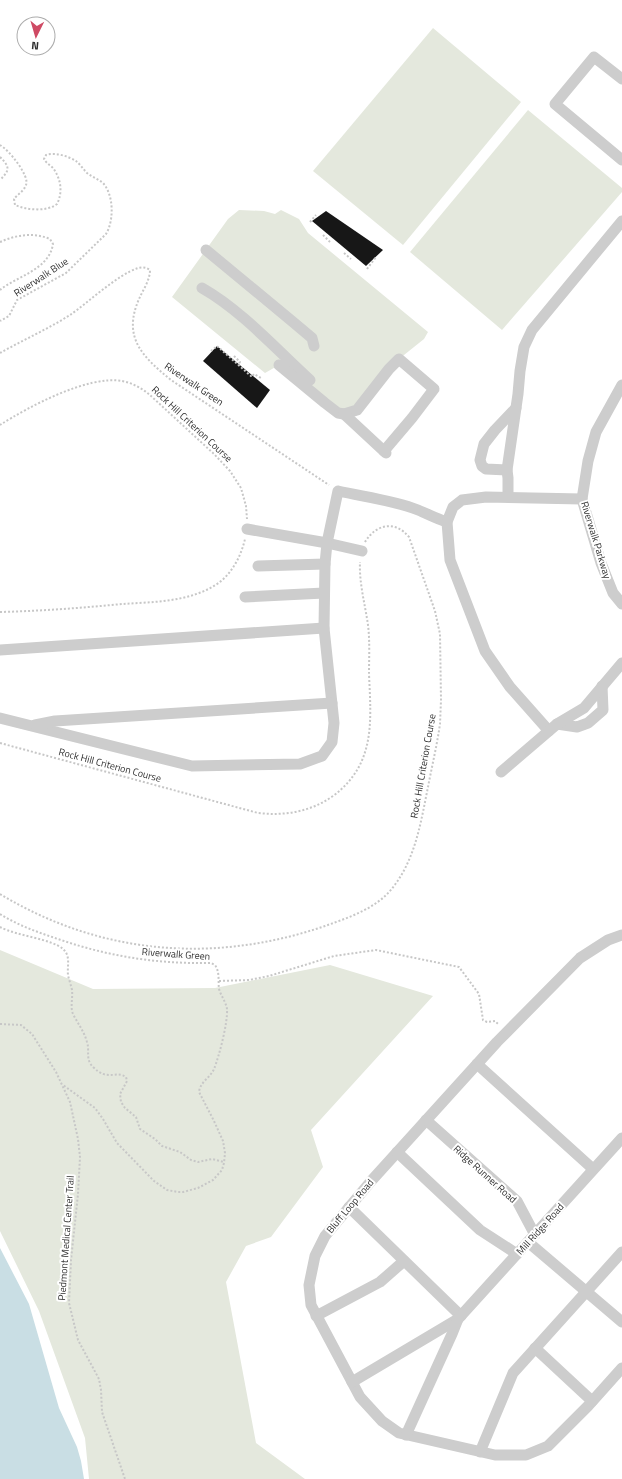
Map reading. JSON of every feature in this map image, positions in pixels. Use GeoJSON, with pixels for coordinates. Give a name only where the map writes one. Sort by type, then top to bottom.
{"type":"FeatureCollection","features":[{"type":"Feature","properties":{"kind":"street"},"geometry":{"type":"LineString","coordinates":[[622,80],[594,57],[556,104],[622,160]]}},
{"type":"Feature","properties":{"kind":"street"},"geometry":{"type":"LineString","coordinates":[[508,497],[507,470],[524,347],[532,330],[622,221]]}},
{"type":"Feature","properties":{"kind":"street"},"geometry":{"type":"LineString","coordinates":[[206,250],[312,338],[314,346]]}},
{"type":"Feature","properties":{"kind":"street"},"geometry":{"type":"LineString","coordinates":[[202,288],[216,296],[248,323],[309,381],[338,413],[344,414],[357,410],[389,369],[399,359],[434,390],[385,452],[344,414]]}},
{"type":"Feature","properties":{"kind":"street"},"geometry":{"type":"LineString","coordinates":[[279,365],[309,381]]}},
{"type":"Feature","properties":{"kind":"street","name":"Riverwalk Parkway"},"geometry":{"type":"LineString","coordinates":[[622,385],[596,432],[588,462],[582,499],[601,563],[613,593],[622,604]]}},
{"type":"Feature","properties":{"kind":"street"},"geometry":{"type":"LineString","coordinates":[[507,470],[486,469],[482,466],[480,460],[484,444],[516,408]]}},
{"type":"Feature","properties":{"kind":"street"},"geometry":{"type":"LineString","coordinates":[[0,718],[192,766],[300,764],[322,756],[332,742],[334,723],[324,628],[324,593],[327,543],[338,492],[393,503],[418,510],[432,518],[447,522]]}},
{"type":"Feature","properties":{"kind":"street"},"geometry":{"type":"LineString","coordinates":[[582,499],[486,497],[462,500],[453,507],[447,522],[450,560],[485,651],[510,687],[553,728],[577,727],[588,723],[603,710],[602,686]]}},
{"type":"Feature","properties":{"kind":"street"},"geometry":{"type":"LineString","coordinates":[[247,528],[362,551]]}},
{"type":"Feature","properties":{"kind":"street"},"geometry":{"type":"LineString","coordinates":[[258,566],[325,564]]}},
{"type":"Feature","properties":{"kind":"street"},"geometry":{"type":"LineString","coordinates":[[245,597],[324,593]]}},
{"type":"Feature","properties":{"kind":"street"},"geometry":{"type":"LineString","coordinates":[[0,650],[324,628]]}},
{"type":"Feature","properties":{"kind":"street"},"geometry":{"type":"LineString","coordinates":[[501,772],[553,728],[584,708],[622,663]]}},
{"type":"Feature","properties":{"kind":"street"},"geometry":{"type":"LineString","coordinates":[[31,725],[55,721],[332,704]]}},
{"type":"Feature","properties":{"kind":"street","name":"Bluff Loop Road"},"geometry":{"type":"LineString","coordinates":[[622,935],[608,940],[580,958],[507,1032],[397,1152],[325,1236],[315,1256],[309,1285],[311,1306],[360,1397],[382,1421],[399,1433],[406,1435],[496,1455],[526,1455],[548,1446],[622,1368]]}},
{"type":"Feature","properties":{"kind":"street"},"geometry":{"type":"LineString","coordinates":[[477,1064],[593,1169]]}},
{"type":"Feature","properties":{"kind":"street","name":"Ridge Runner Road"},"geometry":{"type":"LineString","coordinates":[[426,1120],[517,1201],[532,1238],[586,1291],[622,1322]]}},
{"type":"Feature","properties":{"kind":"street","name":"Mill Ridge Road"},"geometry":{"type":"LineString","coordinates":[[352,1382],[460,1317],[622,1138]]}},
{"type":"Feature","properties":{"kind":"street"},"geometry":{"type":"LineString","coordinates":[[397,1152],[480,1230],[517,1254]]}},
{"type":"Feature","properties":{"kind":"street"},"geometry":{"type":"LineString","coordinates":[[349,1207],[460,1317]]}},
{"type":"Feature","properties":{"kind":"street"},"geometry":{"type":"LineString","coordinates":[[480,1452],[513,1373],[622,1252]]}},
{"type":"Feature","properties":{"kind":"street"},"geometry":{"type":"LineString","coordinates":[[316,1316],[380,1282],[404,1261]]}},
{"type":"Feature","properties":{"kind":"street","name":"Mill Ridge Road"},"geometry":{"type":"LineString","coordinates":[[406,1435],[460,1317]]}},
{"type":"Feature","properties":{"kind":"street"},"geometry":{"type":"LineString","coordinates":[[535,1348],[592,1401]]}},
{"type":"Feature","properties":{"kind":"path","name":"Riverwalk Blue"},"geometry":{"type":"LineString","coordinates":[[0,145],[5,148],[28,180],[25,188],[14,199],[15,205],[24,208],[50,208],[57,204],[61,192],[59,180],[54,170],[44,159],[46,155],[52,154],[76,161],[87,173],[103,183],[107,190],[112,212],[109,229],[106,234],[76,264],[66,272],[17,300],[9,316],[0,321]]}},
{"type":"Feature","properties":{"kind":"path"},"geometry":{"type":"LineString","coordinates":[[0,157],[5,162],[8,169],[0,180]]}},
{"type":"Feature","properties":{"kind":"path"},"geometry":{"type":"LineString","coordinates":[[310,222],[316,215]]}},
{"type":"Feature","properties":{"kind":"path","name":"Riverwalk Blue"},"geometry":{"type":"LineString","coordinates":[[0,242],[9,238],[28,235],[45,237],[51,240],[53,244],[49,254],[37,267],[0,290]]}},
{"type":"Feature","properties":{"kind":"path"},"geometry":{"type":"LineString","coordinates":[[323,235],[330,242]]}},
{"type":"Feature","properties":{"kind":"path"},"geometry":{"type":"LineString","coordinates":[[344,253],[351,259]]}},
{"type":"Feature","properties":{"kind":"path"},"geometry":{"type":"LineString","coordinates":[[367,269],[376,257]]}},
{"type":"Feature","properties":{"kind":"path","name":"Riverwalk Green"},"geometry":{"type":"LineString","coordinates":[[0,353],[69,315],[129,273],[139,268],[147,268],[150,270],[149,278],[137,303],[133,322],[134,338],[139,349],[149,362],[171,380],[338,492]]}},
{"type":"Feature","properties":{"kind":"path"},"geometry":{"type":"LineString","coordinates":[[211,351],[217,346],[252,377],[254,374],[261,378]]}},
{"type":"Feature","properties":{"kind":"path"},"geometry":{"type":"LineString","coordinates":[[234,356],[240,362],[238,365]]}},
{"type":"Feature","properties":{"kind":"path","name":"Rock Hill Criterion Course"},"geometry":{"type":"LineString","coordinates":[[0,425],[47,399],[93,383],[114,380],[123,381],[138,386],[157,401],[230,471],[241,488],[247,517],[247,528],[243,548],[225,577],[217,584],[193,595],[161,601],[62,610],[0,612]]}},
{"type":"Feature","properties":{"kind":"path","name":"Rock Hill Criterion Course"},"geometry":{"type":"LineString","coordinates":[[0,744],[258,813],[292,813],[312,808],[340,790],[351,778],[364,757],[369,740],[369,642],[368,627],[360,581],[362,551],[371,533],[380,527],[391,526],[402,530],[412,543],[440,634],[441,711],[440,724],[420,826],[412,854],[400,878],[388,893],[373,905],[351,916],[305,932],[262,943],[186,950],[140,945],[94,935],[48,919],[0,894]]}},
{"type":"Feature","properties":{"kind":"path","name":"Riverwalk Green"},"geometry":{"type":"LineString","coordinates":[[0,914],[16,924],[34,931],[106,954],[164,962],[213,964],[218,969],[219,989],[227,1008],[226,1017],[215,1066],[210,1077],[200,1086],[199,1094],[219,1131],[224,1148],[224,1162]]}},
{"type":"Feature","properties":{"kind":"path"},"geometry":{"type":"LineString","coordinates":[[0,927],[10,932],[53,943],[63,949],[66,953],[68,958],[68,977],[72,993],[72,1011],[87,1040],[89,1063],[104,1075],[122,1075],[126,1077],[127,1081],[120,1094],[121,1102],[125,1108],[136,1117],[140,1129],[155,1139],[162,1146],[180,1152],[190,1160],[198,1162],[212,1159],[224,1162],[223,1167],[219,1174],[207,1184],[183,1192],[172,1192],[167,1190],[154,1181],[118,1143],[95,1108],[63,1086]]}},
{"type":"Feature","properties":{"kind":"path"},"geometry":{"type":"LineString","coordinates":[[219,981],[249,980],[269,976],[334,956],[384,950],[459,967],[479,994],[483,1020],[487,1022],[495,1021],[507,1032]]}},
{"type":"Feature","properties":{"kind":"path","name":"Piedmont Medical Center Trail"},"geometry":{"type":"LineString","coordinates":[[0,1024],[17,1024],[29,1030],[42,1049],[63,1086],[73,1113],[80,1157],[78,1194],[71,1260],[69,1304],[78,1340],[99,1379],[102,1412],[125,1479]]}},
{"type":"Feature","properties":{"kind":"shaded area"},"geometry":{"type":"Polygon","coordinates":[[[433,28],[521,102],[403,245],[313,171],[433,28]]]}},
{"type":"Feature","properties":{"kind":"shaded area"},"geometry":{"type":"Polygon","coordinates":[[[528,110],[622,188],[622,192],[502,330],[410,252],[528,110]]]}},
{"type":"Feature","properties":{"kind":"shaded area"},"geometry":{"type":"Polygon","coordinates":[[[239,210],[264,211],[275,214],[281,210],[299,219],[308,233],[428,332],[424,339],[399,359],[357,410],[344,414],[279,365],[265,373],[172,297],[228,219],[239,210]]]}},
{"type":"Feature","properties":{"kind":"shaded area"},"geometry":{"type":"Polygon","coordinates":[[[0,950],[93,989],[215,988],[330,965],[433,996],[311,1130],[323,1167],[271,1237],[246,1246],[226,1282],[256,1443],[305,1479],[89,1479],[85,1438],[39,1311],[0,1231],[0,950]]]}},
{"type":"Feature","properties":{"kind":"shaded area"},"geometry":{"type":"Polygon","coordinates":[[[0,1248],[29,1304],[59,1408],[77,1447],[84,1479],[0,1479],[0,1248]]]}},
{"type":"Feature","properties":{"kind":"building"},"geometry":{"type":"Polygon","coordinates":[[[326,211],[383,250],[366,266],[312,221],[326,211]]]}},
{"type":"Feature","properties":{"kind":"building"},"geometry":{"type":"Polygon","coordinates":[[[217,346],[270,390],[257,408],[203,361],[217,346]]]}}]}
